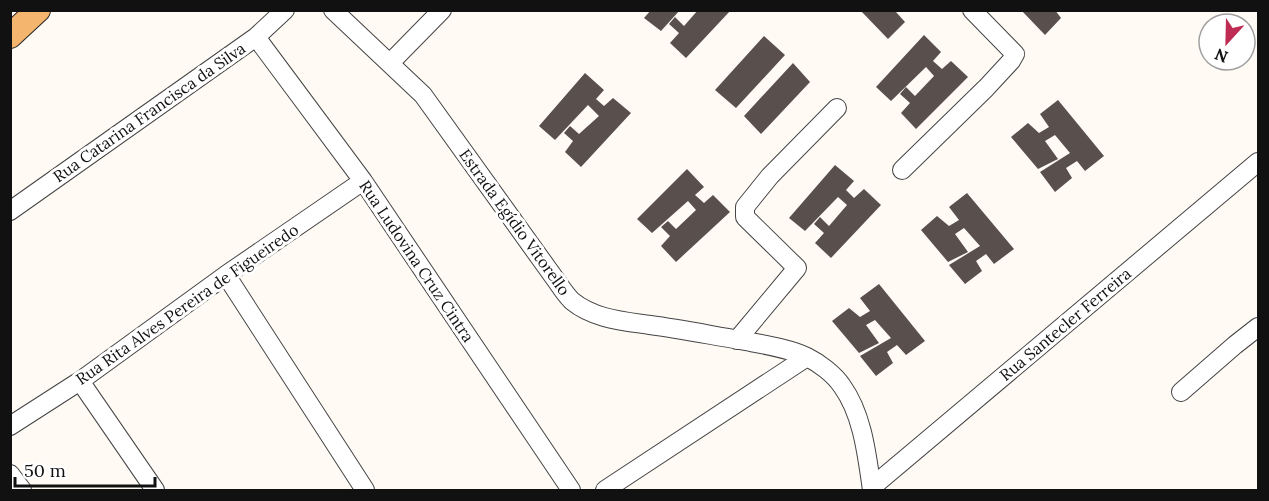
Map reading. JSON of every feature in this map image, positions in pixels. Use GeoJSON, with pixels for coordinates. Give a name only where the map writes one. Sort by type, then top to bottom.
{"type":"FeatureCollection","features":[{"type":"Feature","properties":{"kind":"main road"},"geometry":{"type":"LineString","coordinates":[[10,36],[38,10]]}},
{"type":"Feature","properties":{"kind":"street","name":"Rua Catarina Francisca da Silva"},"geometry":{"type":"LineString","coordinates":[[10,211],[256,37],[285,10]]}},
{"type":"Feature","properties":{"kind":"street","name":"Estrada Egídio Vitorello"},"geometry":{"type":"LineString","coordinates":[[333,10],[423,95],[570,299],[600,316],[620,321],[771,346],[807,357],[841,383],[860,424],[872,489]]}},
{"type":"Feature","properties":{"kind":"street"},"geometry":{"type":"LineString","coordinates":[[390,63],[442,10]]}},
{"type":"Feature","properties":{"kind":"street"},"geometry":{"type":"LineString","coordinates":[[902,170],[986,88],[1011,62],[1015,54],[972,10]]}},
{"type":"Feature","properties":{"kind":"street","name":"Rua Ludovina Cruz Cintra"},"geometry":{"type":"LineString","coordinates":[[256,37],[363,181],[571,490]]}},
{"type":"Feature","properties":{"kind":"street"},"geometry":{"type":"LineString","coordinates":[[737,340],[797,268],[745,217],[745,207],[770,176],[837,108]]}},
{"type":"Feature","properties":{"kind":"street","name":"Rua Santecler Ferreira"},"geometry":{"type":"LineString","coordinates":[[872,489],[1258,162]]}},
{"type":"Feature","properties":{"kind":"street","name":"Rua Rita Alves Pereira de Figueiredo"},"geometry":{"type":"LineString","coordinates":[[10,426],[80,381],[226,275],[363,181]]}},
{"type":"Feature","properties":{"kind":"street"},"geometry":{"type":"LineString","coordinates":[[226,275],[365,490]]}},
{"type":"Feature","properties":{"kind":"street"},"geometry":{"type":"LineString","coordinates":[[1181,392],[1258,327]]}},
{"type":"Feature","properties":{"kind":"street"},"geometry":{"type":"LineString","coordinates":[[605,490],[807,357]]}},
{"type":"Feature","properties":{"kind":"street"},"geometry":{"type":"LineString","coordinates":[[80,381],[154,490]]}},
{"type":"Feature","properties":{"kind":"street"},"geometry":{"type":"LineString","coordinates":[[10,474],[22,490]]}},
{"type":"Feature","properties":{"kind":"building"},"geometry":{"type":"Polygon","coordinates":[[[651,10],[680,10],[661,31],[644,18],[651,10]]]}},
{"type":"Feature","properties":{"kind":"building"},"geometry":{"type":"Polygon","coordinates":[[[698,10],[731,10],[686,58],[670,43],[679,33],[669,24],[675,17],[684,26],[698,10]]]}},
{"type":"Feature","properties":{"kind":"building"},"geometry":{"type":"Polygon","coordinates":[[[860,10],[898,10],[896,12],[905,22],[888,39],[860,10]]]}},
{"type":"Feature","properties":{"kind":"building"},"geometry":{"type":"Polygon","coordinates":[[[1021,10],[1055,10],[1061,18],[1045,35],[1021,10]]]}},
{"type":"Feature","properties":{"kind":"building"},"geometry":{"type":"Polygon","coordinates":[[[924,35],[941,52],[933,61],[942,69],[951,61],[968,77],[916,129],[901,113],[910,103],[900,94],[906,87],[915,96],[934,76],[926,67],[891,101],[876,87],[924,35]]]}},
{"type":"Feature","properties":{"kind":"building"},"geometry":{"type":"Polygon","coordinates":[[[764,36],[785,55],[736,108],[715,90],[764,36]]]}},
{"type":"Feature","properties":{"kind":"building"},"geometry":{"type":"Polygon","coordinates":[[[793,63],[810,82],[761,134],[744,116],[793,63]]]}},
{"type":"Feature","properties":{"kind":"building"},"geometry":{"type":"Polygon","coordinates":[[[585,73],[604,90],[596,99],[604,106],[613,98],[631,113],[581,167],[565,152],[573,141],[564,133],[570,126],[579,134],[599,116],[588,105],[555,140],[539,126],[585,73]]]}},
{"type":"Feature","properties":{"kind":"building"},"geometry":{"type":"Polygon","coordinates":[[[1058,100],[1104,156],[1085,171],[1077,161],[1066,168],[1072,178],[1055,192],[1040,172],[1070,153],[1055,135],[1045,141],[1058,159],[1038,169],[1011,137],[1028,123],[1039,133],[1049,127],[1040,114],[1058,100]]]}},
{"type":"Feature","properties":{"kind":"building"},"geometry":{"type":"Polygon","coordinates":[[[835,165],[854,181],[846,190],[854,198],[864,189],[881,205],[831,258],[815,243],[824,233],[814,224],[820,217],[829,226],[847,205],[838,197],[805,231],[789,218],[835,165]]]}},
{"type":"Feature","properties":{"kind":"building"},"geometry":{"type":"Polygon","coordinates":[[[687,169],[704,187],[695,195],[704,203],[713,195],[730,212],[676,262],[661,246],[670,236],[661,227],[668,221],[676,229],[696,210],[688,201],[652,233],[637,219],[687,169]]]}},
{"type":"Feature","properties":{"kind":"building"},"geometry":{"type":"Polygon","coordinates":[[[967,193],[1014,249],[994,264],[986,254],[976,261],[982,271],[965,284],[949,265],[980,246],[964,228],[955,234],[968,252],[948,262],[921,230],[937,216],[949,226],[959,220],[949,207],[967,193]]]}},
{"type":"Feature","properties":{"kind":"building"},"geometry":{"type":"Polygon","coordinates":[[[879,284],[925,341],[906,355],[897,345],[887,352],[893,363],[876,376],[860,356],[891,338],[875,320],[866,325],[879,343],[859,353],[832,321],[849,308],[860,317],[870,311],[860,298],[879,284]]]}}]}
